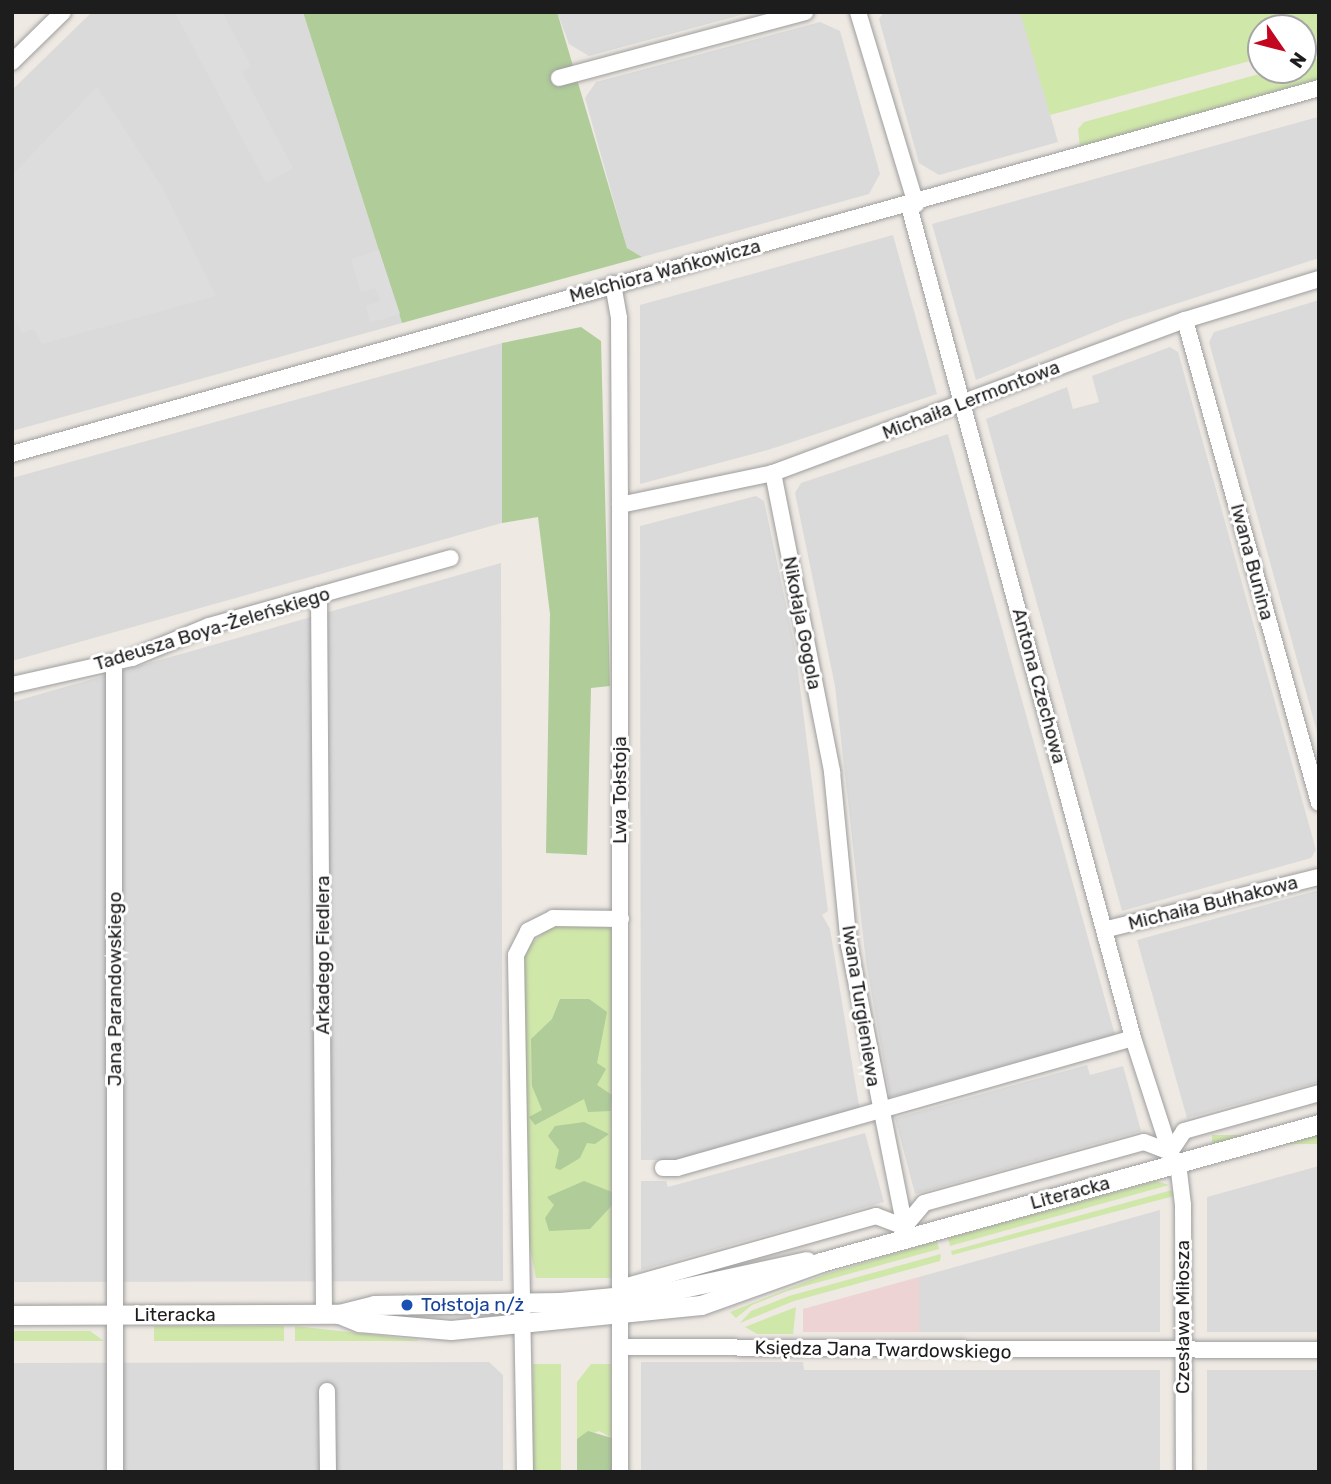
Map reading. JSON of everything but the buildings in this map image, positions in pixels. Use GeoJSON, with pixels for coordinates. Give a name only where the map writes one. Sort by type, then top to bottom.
{"type":"FeatureCollection","features":[{"type":"Feature","properties":{"kind":"street"},"geometry":{"type":"LineString","coordinates":[[559,78],[806,12]]}},
{"type":"Feature","properties":{"kind":"street","name":"Antona Czechowa"},"geometry":{"type":"LineString","coordinates":[[858,12],[912,205],[961,405],[1107,929],[1133,1038],[1174,1160]]}},
{"type":"Feature","properties":{"kind":"street"},"geometry":{"type":"LineString","coordinates":[[12,61],[54,15]]}},
{"type":"Feature","properties":{"kind":"street","name":"Melchiora Wańkowicza"},"geometry":{"type":"LineString","coordinates":[[12,454],[613,284],[912,205],[1319,88]]}},
{"type":"Feature","properties":{"kind":"street","name":"Michaiła Lermontowa"},"geometry":{"type":"LineString","coordinates":[[620,505],[773,474],[1185,320],[1319,279]]}},
{"type":"Feature","properties":{"kind":"street","name":"Lwa Tołstoja"},"geometry":{"type":"LineString","coordinates":[[613,284],[619,318],[620,1472]]}},
{"type":"Feature","properties":{"kind":"street","name":"Iwana Bunina"},"geometry":{"type":"LineString","coordinates":[[1185,320],[1319,803]]}},
{"type":"Feature","properties":{"kind":"street","name":"Nikołaja Gogola"},"geometry":{"type":"LineString","coordinates":[[773,474],[832,772]]}},
{"type":"Feature","properties":{"kind":"street","name":"Tadeusza Boya-Żeleńskiego"},"geometry":{"type":"LineString","coordinates":[[12,685],[114,663],[209,626],[451,558]]}},
{"type":"Feature","properties":{"kind":"street","name":"Arkadego Fiedlera"},"geometry":{"type":"LineString","coordinates":[[319,595],[331,1315]]}},
{"type":"Feature","properties":{"kind":"street","name":"Jana Parandowskiego"},"geometry":{"type":"LineString","coordinates":[[114,663],[115,1472]]}},
{"type":"Feature","properties":{"kind":"street","name":"Iwana Turgieniewa"},"geometry":{"type":"LineString","coordinates":[[832,772],[849,946],[878,1110],[905,1232]]}},
{"type":"Feature","properties":{"kind":"street","name":"Michaiła Bułhakowa"},"geometry":{"type":"LineString","coordinates":[[1107,929],[1319,877]]}},
{"type":"Feature","properties":{"kind":"street"},"geometry":{"type":"LineString","coordinates":[[525,1472],[525,1326],[516,955],[528,931],[553,918],[621,919]]}},
{"type":"Feature","properties":{"kind":"street"},"geometry":{"type":"LineString","coordinates":[[663,1168],[677,1168],[1133,1038]]}},
{"type":"Feature","properties":{"kind":"street"},"geometry":{"type":"LineString","coordinates":[[620,1300],[876,1216],[905,1232],[924,1203],[1144,1142],[1174,1160],[1184,1131],[1319,1093]]}},
{"type":"Feature","properties":{"kind":"street","name":"Literacka"},"geometry":{"type":"LineString","coordinates":[[331,1315],[374,1305],[620,1300],[701,1305],[905,1232],[1319,1124]]}},
{"type":"Feature","properties":{"kind":"street","name":"Czesława Miłosza"},"geometry":{"type":"LineString","coordinates":[[1174,1160],[1184,1351],[1184,1472]]}},
{"type":"Feature","properties":{"kind":"street","name":"Literacka"},"geometry":{"type":"LineString","coordinates":[[12,1315],[331,1315],[417,1329],[525,1326],[620,1300]]}},
{"type":"Feature","properties":{"kind":"street","name":"Księdza Jana Twardowskiego"},"geometry":{"type":"LineString","coordinates":[[620,1347],[1319,1350]]}},
{"type":"Feature","properties":{"kind":"street"},"geometry":{"type":"LineString","coordinates":[[327,1391],[328,1472]]}},
{"type":"Feature","properties":{"kind":"shaded area"},"geometry":{"type":"Polygon","coordinates":[[[92,12],[303,12],[402,323],[12,431],[12,90],[92,12]]]}},
{"type":"Feature","properties":{"kind":"shaded area"},"geometry":{"type":"Polygon","coordinates":[[[222,12],[251,66],[242,72],[293,168],[266,183],[175,13],[222,12]]]}},
{"type":"Feature","properties":{"kind":"shaded area"},"geometry":{"type":"Polygon","coordinates":[[[557,12],[752,12],[589,56],[569,44],[557,12]]]}},
{"type":"Feature","properties":{"kind":"shaded area"},"geometry":{"type":"Polygon","coordinates":[[[884,12],[1021,12],[1058,142],[939,175],[919,163],[879,19],[884,12]]]}},
{"type":"Feature","properties":{"kind":"shaded area"},"geometry":{"type":"Polygon","coordinates":[[[820,22],[840,31],[880,174],[869,194],[642,257],[627,248],[585,98],[596,82],[820,22]]]}},
{"type":"Feature","properties":{"kind":"shaded area"},"geometry":{"type":"Polygon","coordinates":[[[97,87],[162,187],[216,296],[42,344],[34,329],[22,333],[12,314],[12,175],[97,87]]]}},
{"type":"Feature","properties":{"kind":"shaded area"},"geometry":{"type":"Polygon","coordinates":[[[1318,117],[1319,258],[1122,321],[976,380],[932,224],[1318,117]]]}},
{"type":"Feature","properties":{"kind":"shaded area"},"geometry":{"type":"Polygon","coordinates":[[[893,235],[937,394],[768,450],[640,484],[640,305],[893,235]]]}},
{"type":"Feature","properties":{"kind":"shaded area"},"geometry":{"type":"Polygon","coordinates":[[[379,250],[400,314],[370,323],[366,306],[380,301],[375,288],[361,292],[351,259],[379,250]]]}},
{"type":"Feature","properties":{"kind":"shaded area"},"geometry":{"type":"Polygon","coordinates":[[[1319,300],[1319,739],[1209,342],[1214,332],[1319,300]]]}},
{"type":"Feature","properties":{"kind":"shaded area"},"geometry":{"type":"Polygon","coordinates":[[[502,343],[502,523],[12,661],[12,478],[502,343]]]}},
{"type":"Feature","properties":{"kind":"shaded area"},"geometry":{"type":"Polygon","coordinates":[[[1170,347],[1178,352],[1316,850],[1311,858],[1122,911],[986,419],[1067,387],[1073,409],[1099,402],[1092,376],[1170,347]]]}},
{"type":"Feature","properties":{"kind":"shaded area"},"geometry":{"type":"Polygon","coordinates":[[[948,434],[1115,1035],[890,1097],[866,962],[835,686],[795,493],[801,483],[948,434]]]}},
{"type":"Feature","properties":{"kind":"shaded area"},"geometry":{"type":"Polygon","coordinates":[[[756,496],[764,501],[795,647],[828,911],[822,915],[830,929],[860,1112],[686,1160],[641,1160],[640,526],[756,496]]]}},
{"type":"Feature","properties":{"kind":"shaded area"},"geometry":{"type":"Polygon","coordinates":[[[501,563],[503,1281],[12,1282],[12,702],[501,563]]]}},
{"type":"Feature","properties":{"kind":"shaded area"},"geometry":{"type":"Polygon","coordinates":[[[1319,890],[1319,1082],[1187,1118],[1137,940],[1319,890]]]}},
{"type":"Feature","properties":{"kind":"shaded area"},"geometry":{"type":"Polygon","coordinates":[[[1087,1065],[1090,1075],[1123,1066],[1141,1131],[915,1194],[895,1118],[1087,1065]]]}},
{"type":"Feature","properties":{"kind":"shaded area"},"geometry":{"type":"Polygon","coordinates":[[[865,1133],[884,1202],[641,1270],[641,1181],[666,1181],[668,1187],[865,1133]]]}},
{"type":"Feature","properties":{"kind":"shaded area"},"geometry":{"type":"Polygon","coordinates":[[[1319,1166],[1319,1332],[1207,1332],[1207,1197],[1319,1166]]]}},
{"type":"Feature","properties":{"kind":"shaded area"},"geometry":{"type":"Polygon","coordinates":[[[1160,1210],[1160,1332],[919,1332],[919,1277],[1160,1210]]]}},
{"type":"Feature","properties":{"kind":"shaded area"},"geometry":{"type":"Polygon","coordinates":[[[919,1277],[919,1332],[803,1332],[803,1309],[919,1277]]]}},
{"type":"Feature","properties":{"kind":"shaded area"},"geometry":{"type":"Polygon","coordinates":[[[489,1362],[503,1375],[503,1472],[12,1472],[12,1363],[489,1362]]]}},
{"type":"Feature","properties":{"kind":"shaded area"},"geometry":{"type":"Polygon","coordinates":[[[641,1362],[803,1362],[804,1370],[1160,1370],[1160,1472],[641,1472],[641,1362]]]}},
{"type":"Feature","properties":{"kind":"shaded area"},"geometry":{"type":"Polygon","coordinates":[[[1207,1370],[1319,1370],[1319,1472],[1207,1472],[1207,1370]]]}},
{"type":"Feature","properties":{"kind":"green space"},"geometry":{"type":"Polygon","coordinates":[[[303,12],[557,12],[627,248],[642,257],[402,323],[303,12]]]}},
{"type":"Feature","properties":{"kind":"green space"},"geometry":{"type":"Polygon","coordinates":[[[1020,12],[1319,12],[1319,42],[1317,14],[1247,14],[1247,62],[1050,115],[1020,12]]]}},
{"type":"Feature","properties":{"kind":"green space"},"geometry":{"type":"Polygon","coordinates":[[[1317,58],[1319,58],[1317,80],[1317,58]]]}},
{"type":"Feature","properties":{"kind":"green space"},"geometry":{"type":"Polygon","coordinates":[[[1247,77],[1247,84],[1301,84],[1080,147],[1078,129],[1084,122],[1247,77]]]}},
{"type":"Feature","properties":{"kind":"green space"},"geometry":{"type":"Polygon","coordinates":[[[581,327],[601,341],[610,686],[591,688],[587,855],[546,853],[550,614],[538,517],[502,523],[502,343],[581,327]]]}},
{"type":"Feature","properties":{"kind":"green space"},"geometry":{"type":"Polygon","coordinates":[[[579,921],[603,921],[612,930],[614,1278],[536,1278],[528,1239],[524,950],[550,927],[579,921]]]}},
{"type":"Feature","properties":{"kind":"green space"},"geometry":{"type":"Polygon","coordinates":[[[560,999],[589,999],[607,1012],[597,1063],[606,1069],[597,1085],[612,1095],[611,1111],[588,1112],[584,1099],[535,1125],[529,1117],[542,1110],[532,1086],[531,1039],[552,1019],[560,999]]]}},
{"type":"Feature","properties":{"kind":"green space"},"geometry":{"type":"Polygon","coordinates":[[[584,1122],[609,1134],[595,1144],[587,1143],[580,1158],[560,1170],[555,1168],[559,1150],[548,1136],[555,1126],[584,1122]]]}},
{"type":"Feature","properties":{"kind":"green space"},"geometry":{"type":"Polygon","coordinates":[[[1212,1135],[1319,1135],[1319,1144],[1212,1144],[1212,1135]]]}},
{"type":"Feature","properties":{"kind":"green space"},"geometry":{"type":"Polygon","coordinates":[[[584,1181],[612,1192],[617,1200],[590,1229],[549,1231],[545,1218],[554,1205],[547,1197],[584,1181]]]}},
{"type":"Feature","properties":{"kind":"green space"},"geometry":{"type":"Polygon","coordinates":[[[1156,1181],[1169,1185],[950,1246],[948,1238],[1156,1181]]]}},
{"type":"Feature","properties":{"kind":"green space"},"geometry":{"type":"Polygon","coordinates":[[[1172,1190],[1174,1196],[952,1255],[951,1251],[1172,1190]]]}},
{"type":"Feature","properties":{"kind":"green space"},"geometry":{"type":"Polygon","coordinates":[[[937,1241],[939,1249],[787,1291],[752,1305],[736,1318],[730,1312],[826,1274],[937,1241]]]}},
{"type":"Feature","properties":{"kind":"green space"},"geometry":{"type":"Polygon","coordinates":[[[941,1254],[940,1261],[794,1301],[740,1323],[751,1311],[789,1296],[941,1254]]]}},
{"type":"Feature","properties":{"kind":"green space"},"geometry":{"type":"Polygon","coordinates":[[[796,1307],[793,1334],[757,1334],[745,1327],[796,1307]]]}},
{"type":"Feature","properties":{"kind":"green space"},"geometry":{"type":"Polygon","coordinates":[[[154,1326],[284,1326],[284,1341],[154,1341],[154,1326]]]}},
{"type":"Feature","properties":{"kind":"green space"},"geometry":{"type":"Polygon","coordinates":[[[295,1326],[418,1340],[418,1341],[295,1341],[295,1326]]]}},
{"type":"Feature","properties":{"kind":"green space"},"geometry":{"type":"Polygon","coordinates":[[[12,1331],[90,1331],[104,1341],[12,1341],[12,1331]]]}},
{"type":"Feature","properties":{"kind":"green space"},"geometry":{"type":"Polygon","coordinates":[[[533,1364],[561,1364],[561,1472],[533,1472],[533,1364]]]}},
{"type":"Feature","properties":{"kind":"green space"},"geometry":{"type":"Polygon","coordinates":[[[591,1364],[611,1364],[612,1438],[599,1431],[577,1439],[577,1382],[591,1364]]]}},
{"type":"Feature","properties":{"kind":"green space"},"geometry":{"type":"Polygon","coordinates":[[[588,1431],[612,1438],[612,1472],[577,1472],[577,1439],[588,1431]]]}},
{"type":"Feature","properties":{"kind":"place","name":"Tołstoja n/ż"},"geometry":{"type":"Point","coordinates":[407,1305]}}]}
